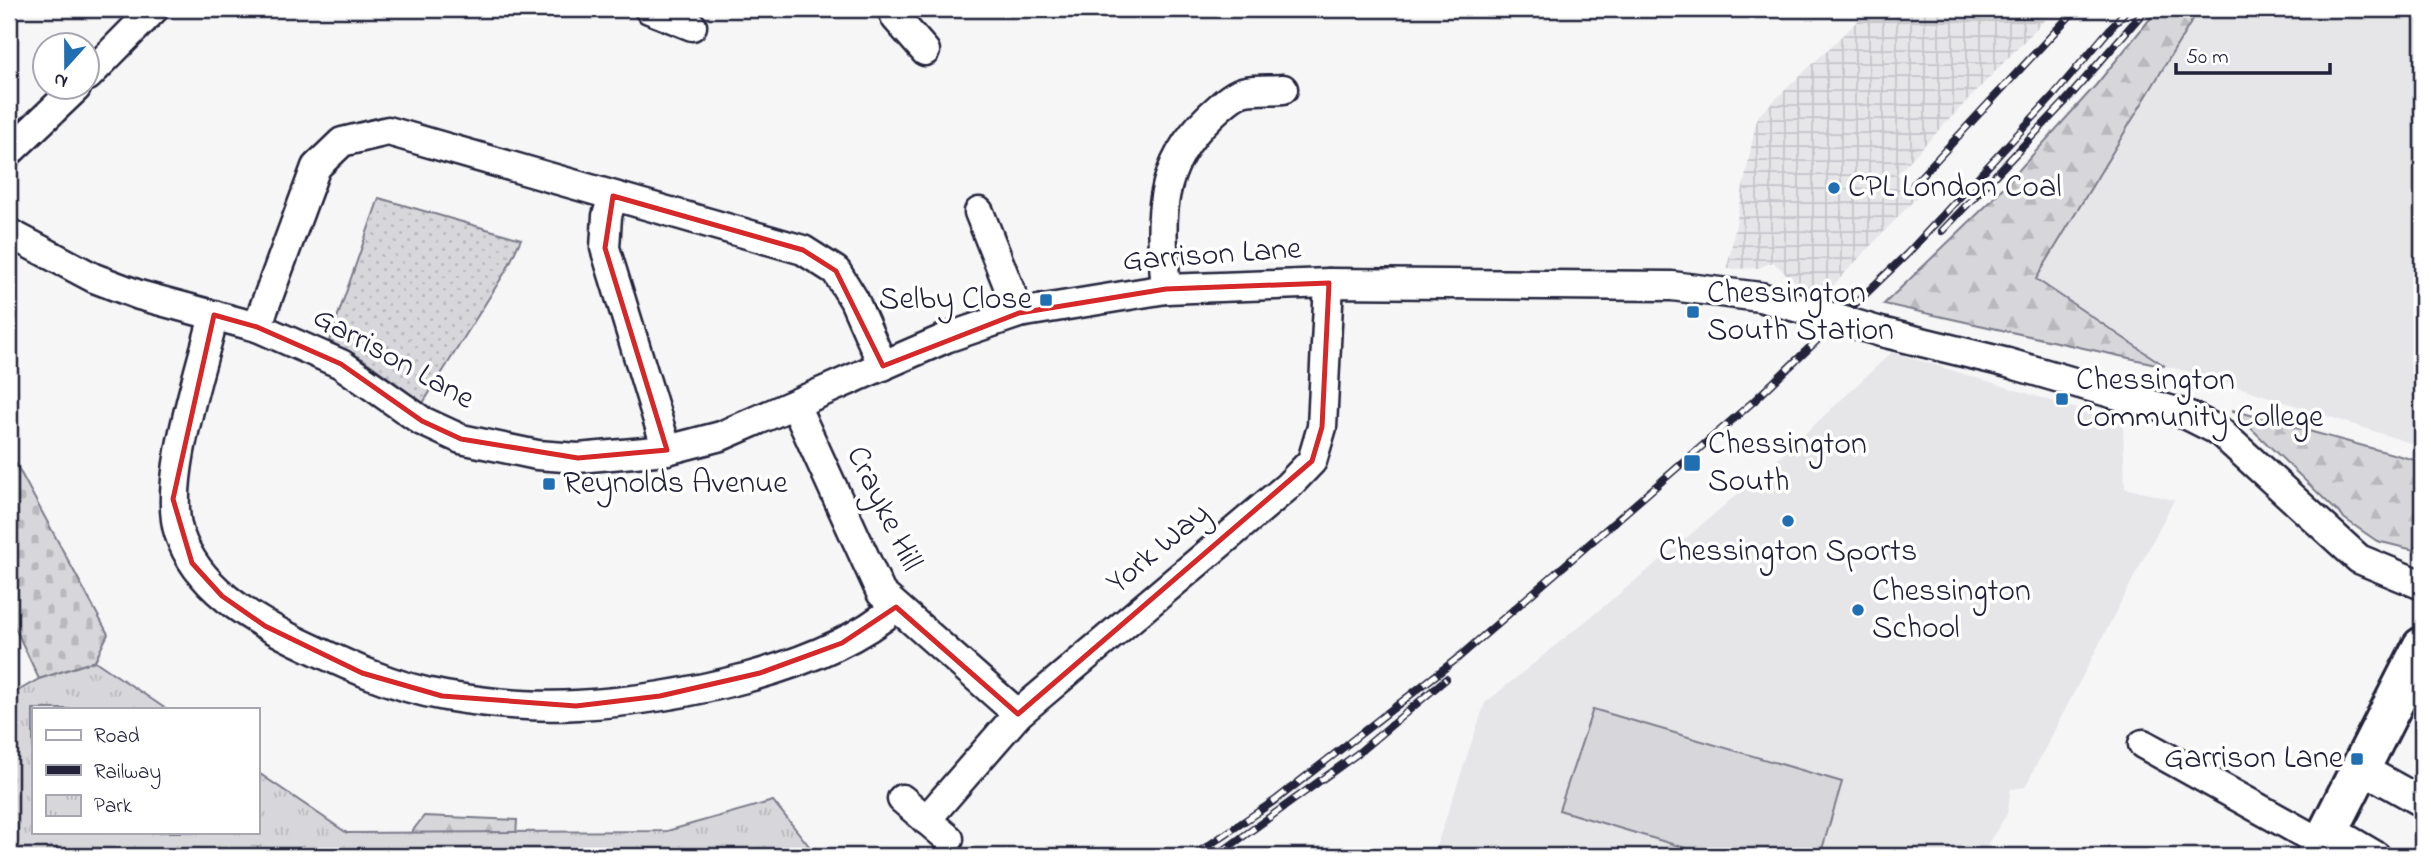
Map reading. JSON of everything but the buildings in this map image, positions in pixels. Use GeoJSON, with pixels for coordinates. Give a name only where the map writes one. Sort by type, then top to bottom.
{"type":"FeatureCollection","features":[{"type":"Feature","properties":{"kind":"highway"},"geometry":{"type":"LineString","coordinates":[[2323,843],[2422,646]]}},
{"type":"Feature","properties":{"kind":"street"},"geometry":{"type":"LineString","coordinates":[[102,62],[155,9]]}},
{"type":"Feature","properties":{"kind":"street"},"geometry":{"type":"LineString","coordinates":[[892,9],[925,51]]}},
{"type":"Feature","properties":{"kind":"street"},"geometry":{"type":"LineString","coordinates":[[659,11],[692,26]]}},
{"type":"Feature","properties":{"kind":"street"},"geometry":{"type":"LineString","coordinates":[[1166,289],[1161,210],[1167,182],[1189,138],[1220,106],[1243,91],[1283,89]]}},
{"type":"Feature","properties":{"kind":"street"},"geometry":{"type":"LineString","coordinates":[[9,152],[61,102]]}},
{"type":"Feature","properties":{"kind":"street"},"geometry":{"type":"LineString","coordinates":[[257,327],[316,167],[342,142],[388,131],[803,250],[836,271],[848,290],[883,366]]}},
{"type":"Feature","properties":{"kind":"street"},"geometry":{"type":"LineString","coordinates":[[613,196],[607,216],[605,247],[667,450]]}},
{"type":"Feature","properties":{"kind":"street"},"geometry":{"type":"LineString","coordinates":[[979,212],[1018,313]]}},
{"type":"Feature","properties":{"kind":"street","name":"Garrison Lane"},"geometry":{"type":"LineString","coordinates":[[9,233],[94,278],[257,327],[341,364],[422,421],[461,439],[537,455],[578,458],[667,450],[721,436],[958,334],[1018,313],[1166,289],[1329,283],[1684,286],[1760,297],[1881,332],[2008,363],[2187,415],[2219,431],[2359,559],[2422,585]]}},
{"type":"Feature","properties":{"kind":"street","name":"York Way"},"geometry":{"type":"LineString","coordinates":[[926,820],[1018,714],[1288,486],[1312,461],[1322,427],[1329,283]]}},
{"type":"Feature","properties":{"kind":"street"},"geometry":{"type":"LineString","coordinates":[[214,316],[184,436],[173,499],[178,531],[192,563],[222,596],[265,626],[362,673],[442,695],[516,705],[576,706],[648,697],[760,673],[842,643],[873,627],[896,607]]}},
{"type":"Feature","properties":{"kind":"street","name":"Crayke Hill"},"geometry":{"type":"LineString","coordinates":[[795,405],[881,593],[1018,714]]}},
{"type":"Feature","properties":{"kind":"street"},"geometry":{"type":"LineString","coordinates":[[2143,744],[2323,843],[2376,856]]}},
{"type":"Feature","properties":{"kind":"street"},"geometry":{"type":"LineString","coordinates":[[2361,768],[2422,802]]}},
{"type":"Feature","properties":{"kind":"street"},"geometry":{"type":"LineString","coordinates":[[902,799],[949,839]]}},
{"type":"Feature","properties":{"kind":"highlighted area"},"geometry":{"type":"Polygon","coordinates":[[[613,196],[803,250],[836,271],[883,366],[1019,313],[1166,289],[1329,283],[1322,427],[1312,461],[1018,714],[896,607],[842,643],[760,673],[660,696],[576,706],[442,696],[362,673],[265,626],[222,596],[192,563],[173,499],[214,315],[257,327],[341,364],[422,421],[461,439],[578,458],[667,450],[605,248],[613,196]]]}},
{"type":"Feature","properties":{"kind":"shaded area"},"geometry":{"type":"Polygon","coordinates":[[[1870,9],[2055,9],[1897,174],[1918,196],[1825,294],[1803,289],[1773,262],[1759,268],[1727,269],[1757,117],[1870,9]]]}},
{"type":"Feature","properties":{"kind":"shaded area"},"geometry":{"type":"Polygon","coordinates":[[[2199,9],[2422,9],[2422,447],[2202,375],[2165,366],[2036,279],[2199,9]]]}},
{"type":"Feature","properties":{"kind":"shaded area","name":"Chessington School"},"geometry":{"type":"Polygon","coordinates":[[[1892,352],[2123,423],[2125,488],[2174,500],[2025,787],[2011,789],[2007,814],[1980,856],[1433,856],[1485,703],[1663,558],[1778,459],[1892,352]]]}},
{"type":"Feature","properties":{"kind":"green space"},"geometry":{"type":"Polygon","coordinates":[[[2158,9],[2199,9],[2036,279],[2165,366],[1884,304],[1989,203],[2096,85],[2158,9]]]}},
{"type":"Feature","properties":{"kind":"green space"},"geometry":{"type":"Polygon","coordinates":[[[379,198],[521,239],[507,269],[423,403],[363,359],[329,341],[379,198]]]}},
{"type":"Feature","properties":{"kind":"green space"},"geometry":{"type":"Polygon","coordinates":[[[2232,410],[2422,462],[2422,552],[2377,541],[2345,519],[2232,410]]]}},
{"type":"Feature","properties":{"kind":"green space"},"geometry":{"type":"Polygon","coordinates":[[[9,451],[108,634],[95,661],[39,679],[9,615],[9,451]]]}},
{"type":"Feature","properties":{"kind":"green space"},"geometry":{"type":"Polygon","coordinates":[[[95,661],[165,708],[32,708],[32,834],[259,834],[259,773],[347,833],[667,831],[773,801],[817,856],[9,856],[9,696],[39,679],[95,661]]]}},
{"type":"Feature","properties":{"kind":"green space"},"geometry":{"type":"Polygon","coordinates":[[[1593,709],[1842,782],[1820,856],[1712,856],[1559,810],[1593,709]]]}},
{"type":"Feature","properties":{"kind":"green space"},"geometry":{"type":"Polygon","coordinates":[[[424,816],[517,820],[515,856],[393,856],[424,816]]]}},
{"type":"Feature","properties":{"kind":"railway"},"geometry":{"type":"LineString","coordinates":[[1914,184],[2076,9]]}},
{"type":"Feature","properties":{"kind":"railway"},"geometry":{"type":"LineString","coordinates":[[1193,856],[1277,799],[1459,657],[1754,401],[1907,254],[2053,96],[2127,9]]}},
{"type":"Feature","properties":{"kind":"railway"},"geometry":{"type":"LineString","coordinates":[[1942,231],[2064,103],[2146,9]]}},
{"type":"Feature","properties":{"kind":"railway"},"geometry":{"type":"LineString","coordinates":[[1216,856],[1357,754],[1446,679]]}},
{"type":"Feature","properties":{"kind":"place","name":"CPL London Coal"},"geometry":{"type":"Point","coordinates":[1834,188]}},
{"type":"Feature","properties":{"kind":"place","name":"Selby Close"},"geometry":{"type":"Point","coordinates":[1046,300]}},
{"type":"Feature","properties":{"kind":"place","name":"Chessington South Station"},"geometry":{"type":"Point","coordinates":[1693,312]}},
{"type":"Feature","properties":{"kind":"place","name":"Chessington Community College"},"geometry":{"type":"Point","coordinates":[2062,399]}},
{"type":"Feature","properties":{"kind":"place","name":"Chessington South"},"geometry":{"type":"Point","coordinates":[1692,463]}},
{"type":"Feature","properties":{"kind":"place","name":"Reynolds Avenue"},"geometry":{"type":"Point","coordinates":[549,484]}},
{"type":"Feature","properties":{"kind":"place","name":"Chessington Sports"},"geometry":{"type":"Point","coordinates":[1788,521]}},
{"type":"Feature","properties":{"kind":"place","name":"Chessington School"},"geometry":{"type":"Point","coordinates":[1858,610]}},
{"type":"Feature","properties":{"kind":"place","name":"Garrison Lane"},"geometry":{"type":"Point","coordinates":[2357,759]}}]}
